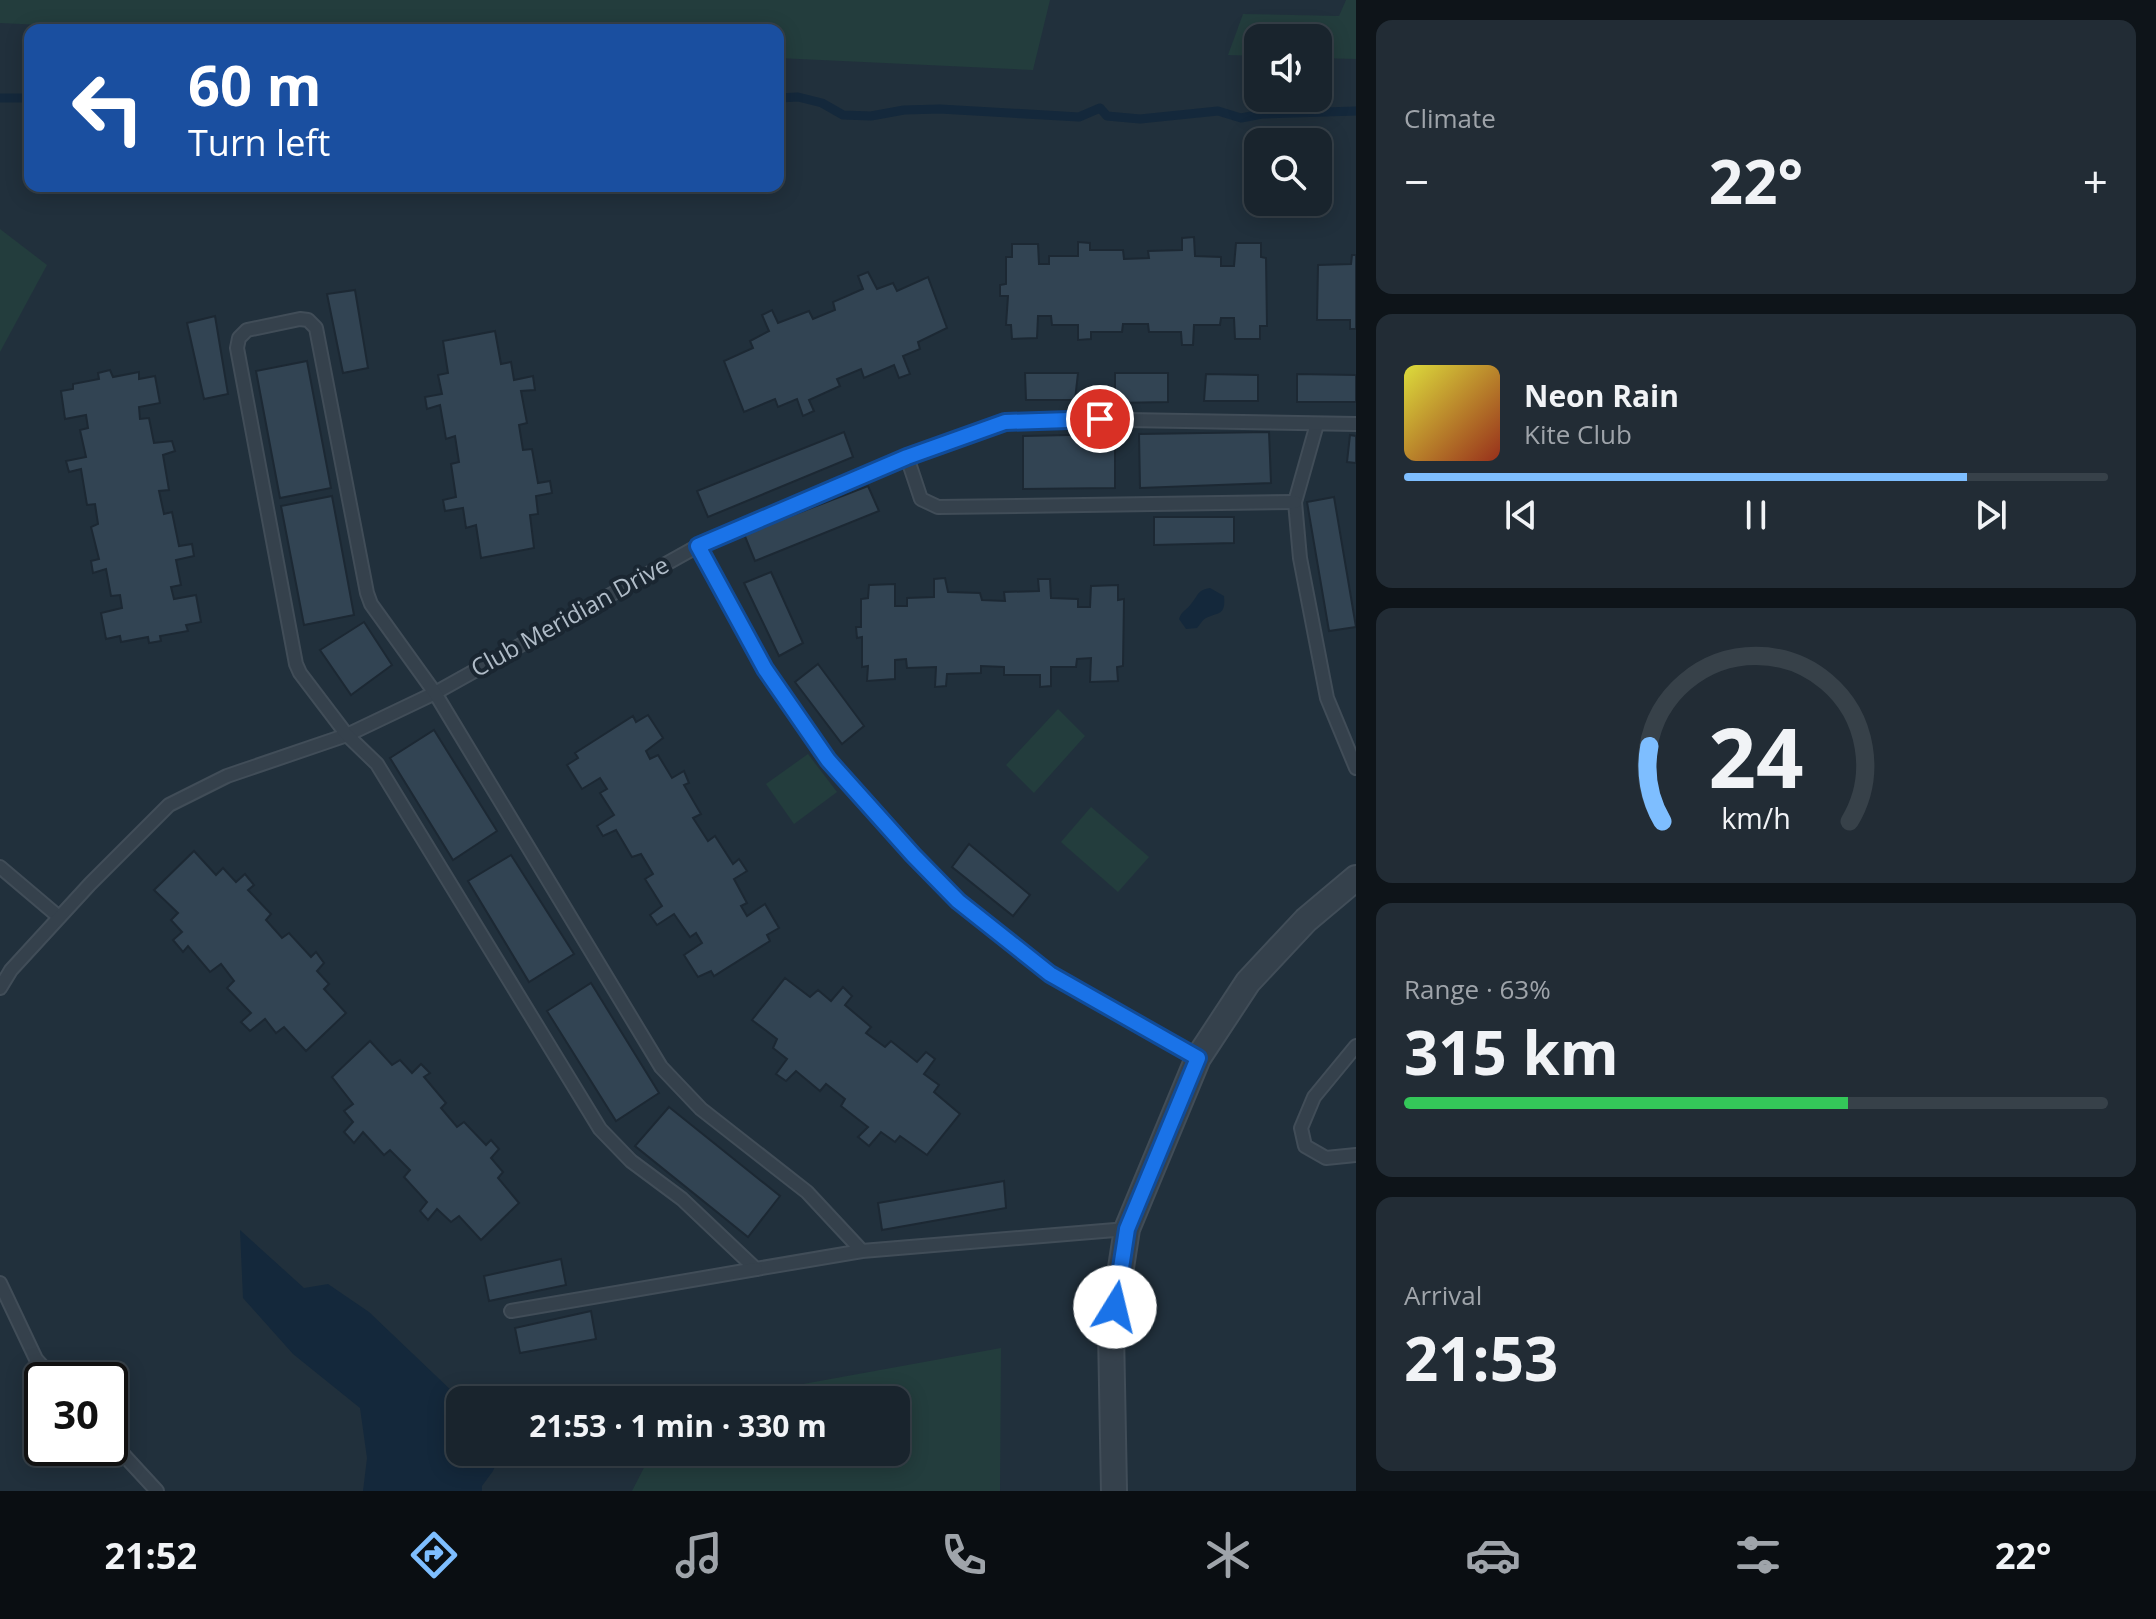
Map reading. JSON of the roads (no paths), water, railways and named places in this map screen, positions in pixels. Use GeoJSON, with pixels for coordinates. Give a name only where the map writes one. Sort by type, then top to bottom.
{"type":"FeatureCollection","features":[{"type":"Feature","properties":{"kind":"street"},"geometry":{"type":"LineString","coordinates":[[1114,1491],[1111,1332],[1127,1229],[1198,1058],[1248,982],[1306,920],[1356,878]]}},
{"type":"Feature","properties":{"kind":"lane"},"geometry":{"type":"LineString","coordinates":[[756,1269],[682,1199],[631,1161],[600,1129],[377,764],[347,735],[300,673],[237,348],[239,338],[247,330],[300,319],[308,320],[316,328],[371,604],[435,693],[661,1067],[701,1109],[807,1192],[862,1251]]}},
{"type":"Feature","properties":{"kind":"lane","name":"Club Meridian Drive"},"geometry":{"type":"LineString","coordinates":[[0,988],[11,970],[59,917],[169,805],[227,776],[347,735],[435,693],[698,546],[907,457],[1005,422],[1069,419],[1356,424]]}},
{"type":"Feature","properties":{"kind":"lane"},"geometry":{"type":"LineString","coordinates":[[1317,424],[1295,502],[1300,558],[1327,698],[1356,768]]}},
{"type":"Feature","properties":{"kind":"lane"},"geometry":{"type":"LineString","coordinates":[[907,457],[921,499],[938,507],[1295,502]]}},
{"type":"Feature","properties":{"kind":"lane"},"geometry":{"type":"LineString","coordinates":[[698,546],[765,669],[828,760],[913,855],[958,901],[1050,974],[1198,1058]]}},
{"type":"Feature","properties":{"kind":"lane"},"geometry":{"type":"LineString","coordinates":[[0,867],[59,917]]}},
{"type":"Feature","properties":{"kind":"lane"},"geometry":{"type":"LineString","coordinates":[[1356,1046],[1314,1097],[1301,1128],[1305,1146],[1326,1158],[1356,1155]]}},
{"type":"Feature","properties":{"kind":"lane"},"geometry":{"type":"LineString","coordinates":[[511,1311],[862,1251],[1127,1229]]}},
{"type":"Feature","properties":{"kind":"lane"},"geometry":{"type":"LineString","coordinates":[[0,1283],[39,1362]]}},
{"type":"Feature","properties":{"kind":"lane"},"geometry":{"type":"LineString","coordinates":[[128,1460],[157,1491]]}},
{"type":"Feature","properties":{"kind":"water"},"geometry":{"type":"Polygon","coordinates":[[[1210,588],[1224,596],[1222,610],[1205,619],[1197,628],[1186,629],[1179,619],[1181,614],[1200,592],[1210,588]]]}},
{"type":"Feature","properties":{"kind":"water"},"geometry":{"type":"Polygon","coordinates":[[[240,1230],[304,1288],[328,1284],[369,1312],[447,1386],[446,1466],[495,1466],[482,1491],[363,1491],[367,1458],[360,1408],[293,1354],[243,1298],[240,1230]]]}},
{"type":"Feature","properties":{"kind":"waterway"},"geometry":{"type":"LineString","coordinates":[[784,98],[798,97],[822,103],[843,115],[871,116],[904,110],[940,109],[1079,117],[1100,108],[1107,116],[1140,119],[1218,111],[1241,118],[1262,114],[1356,111]]}},
{"type":"Feature","properties":{"kind":"waterway"},"geometry":{"type":"LineString","coordinates":[[0,98],[24,98]]}}]}
